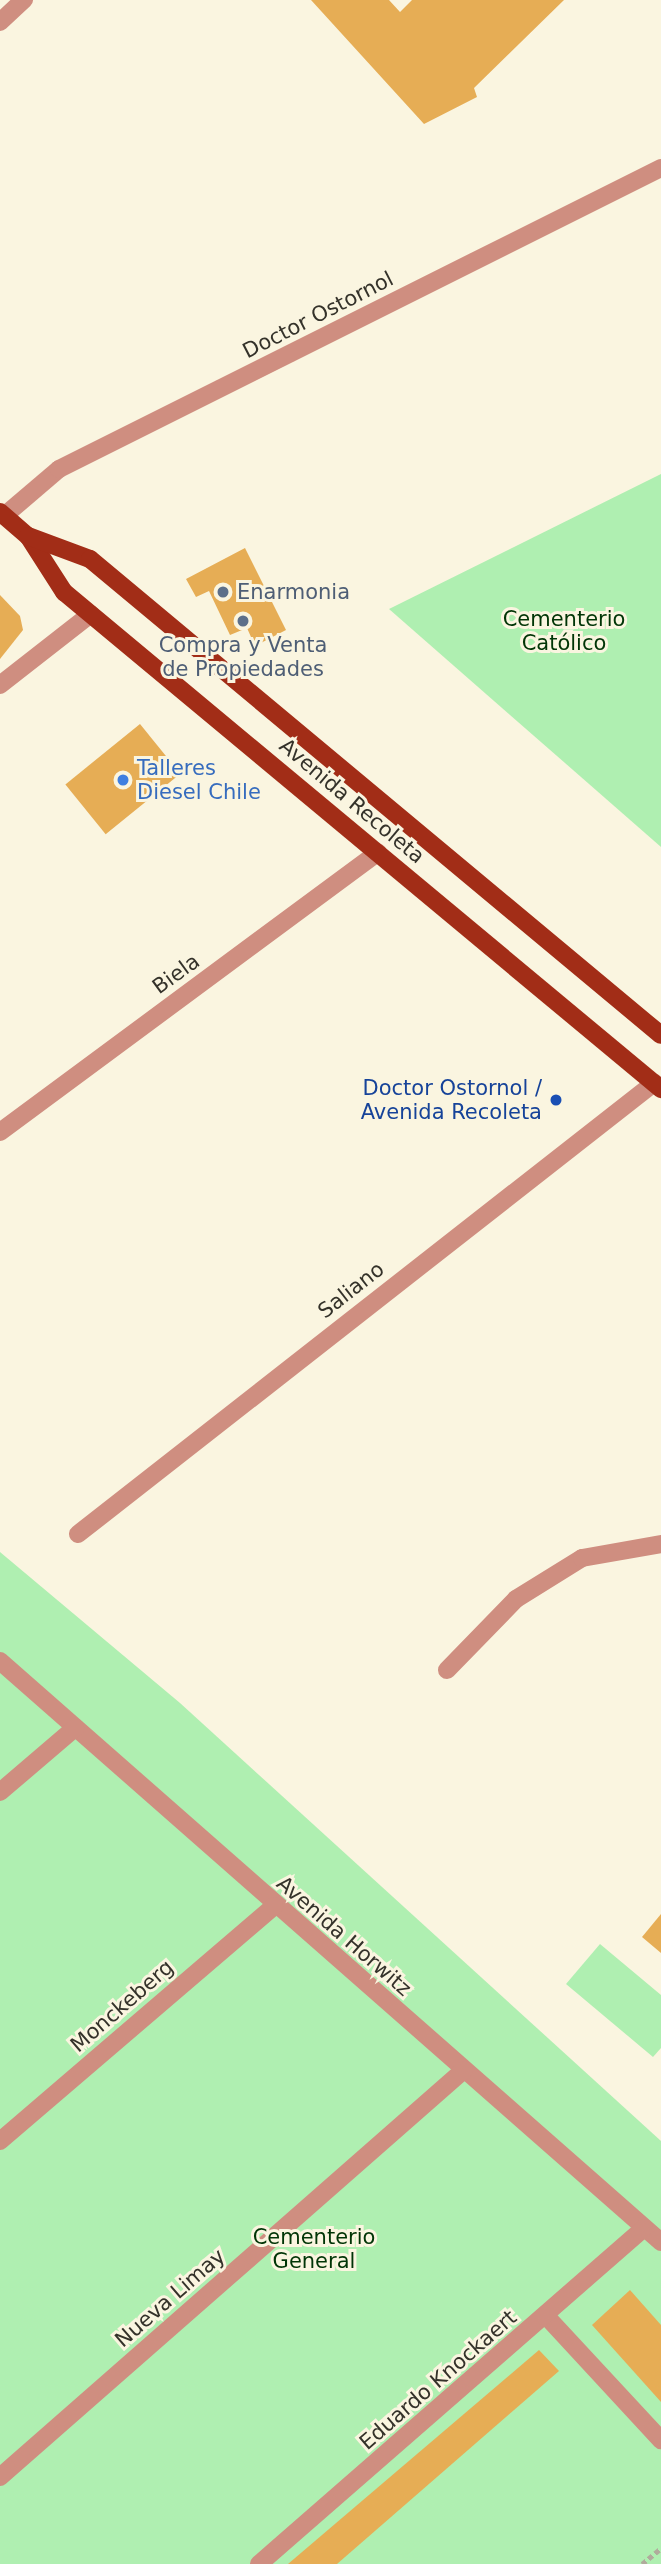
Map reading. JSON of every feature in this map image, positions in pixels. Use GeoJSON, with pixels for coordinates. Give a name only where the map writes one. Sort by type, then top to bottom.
{"type":"FeatureCollection","features":[{"type":"Feature","properties":{"kind":"main road","name":"Avenida Recoleta"},"geometry":{"type":"LineString","coordinates":[[2,514],[28,536],[64,592],[658,1086]]}},
{"type":"Feature","properties":{"kind":"main road","name":"Avenida Recoleta"},"geometry":{"type":"LineString","coordinates":[[28,536],[90,559],[661,1035]]}},
{"type":"Feature","properties":{"kind":"street"},"geometry":{"type":"LineString","coordinates":[[0,22],[24,0]]}},
{"type":"Feature","properties":{"kind":"street","name":"Doctor Ostornol"},"geometry":{"type":"LineString","coordinates":[[2,514],[59,470],[661,168]]}},
{"type":"Feature","properties":{"kind":"street"},"geometry":{"type":"LineString","coordinates":[[0,685],[90,614]]}},
{"type":"Feature","properties":{"kind":"street","name":"Biela"},"geometry":{"type":"LineString","coordinates":[[0,1132],[378,852]]}},
{"type":"Feature","properties":{"kind":"street","name":"Saliano"},"geometry":{"type":"LineString","coordinates":[[78,1534],[658,1086]]}},
{"type":"Feature","properties":{"kind":"street"},"geometry":{"type":"LineString","coordinates":[[447,1670],[516,1599],[582,1558],[661,1544]]}},
{"type":"Feature","properties":{"kind":"street","name":"Avenida Horwitz"},"geometry":{"type":"LineString","coordinates":[[0,1661],[274,1906],[661,2242]]}},
{"type":"Feature","properties":{"kind":"street"},"geometry":{"type":"LineString","coordinates":[[0,1792],[75,1728]]}},
{"type":"Feature","properties":{"kind":"street","name":"Monckeberg"},"geometry":{"type":"LineString","coordinates":[[0,2141],[274,1906]]}},
{"type":"Feature","properties":{"kind":"street","name":"Nueva Limay"},"geometry":{"type":"LineString","coordinates":[[0,2477],[464,2070]]}},
{"type":"Feature","properties":{"kind":"street","name":"Eduardo Knockaert"},"geometry":{"type":"LineString","coordinates":[[259,2564],[547,2317],[644,2228]]}},
{"type":"Feature","properties":{"kind":"street"},"geometry":{"type":"LineString","coordinates":[[547,2317],[661,2440]]}},
{"type":"Feature","properties":{"kind":"path"},"geometry":{"type":"LineString","coordinates":[[642,2564],[661,2548]]}},
{"type":"Feature","properties":{"kind":"green space","name":"Cementerio Católico"},"geometry":{"type":"Polygon","coordinates":[[[661,474],[661,847],[389,609],[661,474]]]}},
{"type":"Feature","properties":{"kind":"green space","name":"Cementerio General"},"geometry":{"type":"Polygon","coordinates":[[[0,1552],[180,1703],[661,2141],[661,2564],[0,2564],[0,1552]]]}},
{"type":"Feature","properties":{"kind":"green space"},"geometry":{"type":"Polygon","coordinates":[[[600,1944],[661,1995],[661,2048],[653,2057],[566,1984],[600,1944]]]}},
{"type":"Feature","properties":{"kind":"building"},"geometry":{"type":"Polygon","coordinates":[[[311,0],[389,0],[400,12],[412,0],[564,0],[474,88],[477,97],[424,124],[311,0]]]}},
{"type":"Feature","properties":{"kind":"building"},"geometry":{"type":"Polygon","coordinates":[[[245,548],[286,630],[255,646],[247,628],[230,635],[209,591],[196,597],[186,579],[245,548]]]}},
{"type":"Feature","properties":{"kind":"building"},"geometry":{"type":"Polygon","coordinates":[[[0,595],[20,616],[23,630],[0,659],[0,595]]]}},
{"type":"Feature","properties":{"kind":"building","name":"Talleres Diesel Chile"},"geometry":{"type":"Polygon","coordinates":[[[140,724],[180,774],[106,834],[65,784],[140,724]]]}},
{"type":"Feature","properties":{"kind":"building"},"geometry":{"type":"Polygon","coordinates":[[[661,1914],[661,1953],[642,1937],[661,1914]]]}},
{"type":"Feature","properties":{"kind":"building"},"geometry":{"type":"Polygon","coordinates":[[[630,2290],[661,2325],[661,2402],[592,2325],[630,2290]]]}},
{"type":"Feature","properties":{"kind":"building"},"geometry":{"type":"Polygon","coordinates":[[[539,2350],[559,2371],[337,2564],[288,2564],[539,2350]]]}},
{"type":"Feature","properties":{"kind":"place","name":"Enarmonia"},"geometry":{"type":"Point","coordinates":[223,592]}},
{"type":"Feature","properties":{"kind":"place","name":"Compra y Venta de Propiedades"},"geometry":{"type":"Point","coordinates":[243,621]}},
{"type":"Feature","properties":{"kind":"place","name":"Talleres Diesel Chile"},"geometry":{"type":"Point","coordinates":[123,780]}},
{"type":"Feature","properties":{"kind":"place","name":"Doctor Ostornol / Avenida Recoleta"},"geometry":{"type":"Point","coordinates":[556,1100]}}]}
